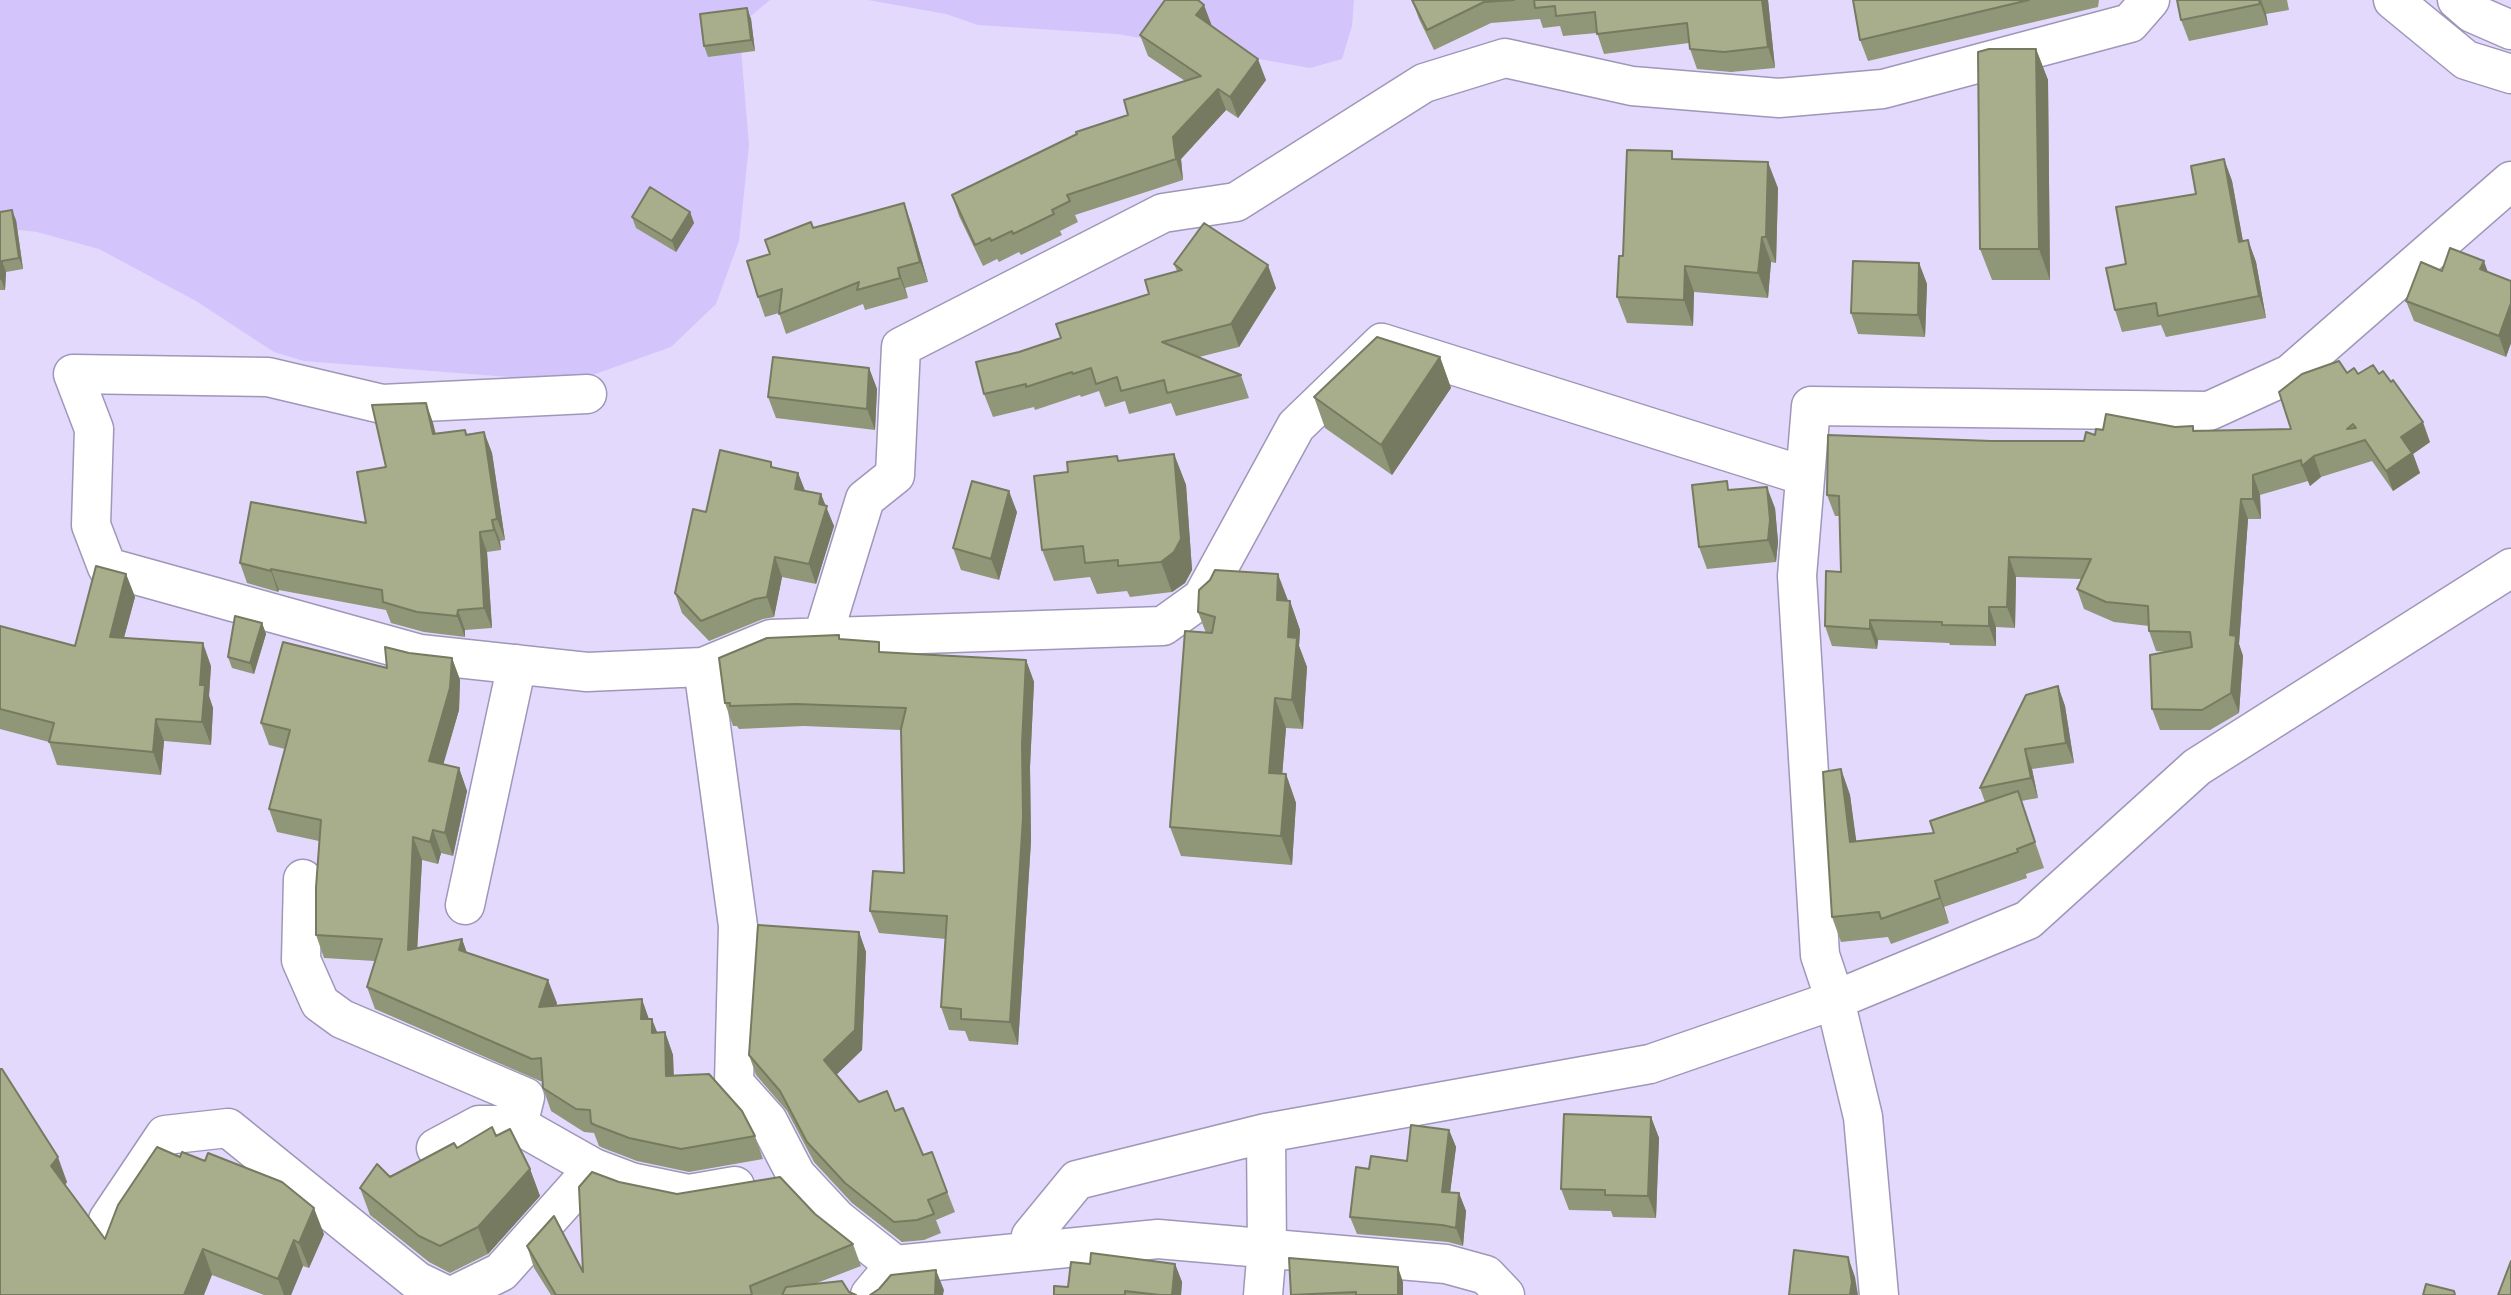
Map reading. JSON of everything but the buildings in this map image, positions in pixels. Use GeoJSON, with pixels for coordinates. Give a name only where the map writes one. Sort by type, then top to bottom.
{"type":"FeatureCollection","features":[{"type":"Feature","properties":{"kind":"street"},"geometry":{"type":"LineString","coordinates":[[823,636],[865,499],[895,475],[901,347],[1163,213],[1236,202],[1424,83],[1505,58],[1632,86],[1779,98],[1884,89],[2130,23],[2150,0]]}},
{"type":"Feature","properties":{"kind":"street"},"geometry":{"type":"LineString","coordinates":[[2393,0],[2466,60],[2511,74]]}},
{"type":"Feature","properties":{"kind":"street"},"geometry":{"type":"LineString","coordinates":[[2457,0],[2472,13],[2511,30]]}},
{"type":"Feature","properties":{"kind":"street"},"geometry":{"type":"LineString","coordinates":[[1879,1295],[1863,1117],[1835,1000],[1820,955],[1797,576],[1811,406],[2209,411],[2290,374],[2511,181]]}},
{"type":"Feature","properties":{"kind":"street"},"geometry":{"type":"LineString","coordinates":[[587,394],[382,404],[268,377],[73,374],[94,429],[91,525],[107,567],[420,654],[587,672],[703,667],[771,639],[1163,626],[1202,598],[1296,426],[1382,343],[1805,477]]}},
{"type":"Feature","properties":{"kind":"street"},"geometry":{"type":"LineString","coordinates":[[1035,1251],[1031,1236],[1077,1180],[1266,1133],[1650,1064],[1835,1000],[2028,920],[2197,767],[2511,568]]}},
{"type":"Feature","properties":{"kind":"street"},"geometry":{"type":"LineString","coordinates":[[465,905],[517,664]]}},
{"type":"Feature","properties":{"kind":"street"},"geometry":{"type":"LineString","coordinates":[[703,667],[738,926],[734,1083],[768,1121],[796,1175],[837,1219],[895,1265],[1158,1239],[1446,1264],[1486,1275],[1505,1295]]}},
{"type":"Feature","properties":{"kind":"street"},"geometry":{"type":"LineString","coordinates":[[303,879],[301,960],[320,1003],[342,1018],[525,1097],[518,1125]]}},
{"type":"Feature","properties":{"kind":"street"},"geometry":{"type":"LineString","coordinates":[[436,1148],[479,1125],[518,1125],[594,1168],[631,1182],[689,1194],[796,1175]]}},
{"type":"Feature","properties":{"kind":"street"},"geometry":{"type":"LineString","coordinates":[[108,1220],[165,1135],[228,1128],[417,1281],[446,1295]]}},
{"type":"Feature","properties":{"kind":"street"},"geometry":{"type":"LineString","coordinates":[[1263,1295],[1267,1248],[1266,1133]]}},
{"type":"Feature","properties":{"kind":"street"},"geometry":{"type":"LineString","coordinates":[[454,1295],[501,1272],[594,1168]]}},
{"type":"Feature","properties":{"kind":"street"},"geometry":{"type":"LineString","coordinates":[[870,1295],[895,1265]]}},
{"type":"Feature","properties":{"kind":"shaded area"},"geometry":{"type":"Polygon","coordinates":[[[0,0],[770,0],[747,19],[741,49],[749,145],[739,241],[716,304],[671,347],[573,382],[304,361],[274,352],[196,301],[99,249],[37,232],[0,228],[0,0]]]}},
{"type":"Feature","properties":{"kind":"shaded area"},"geometry":{"type":"Polygon","coordinates":[[[868,0],[1354,0],[1352,26],[1342,59],[1310,68],[1117,34],[978,25],[946,14],[868,0]]]}}]}
